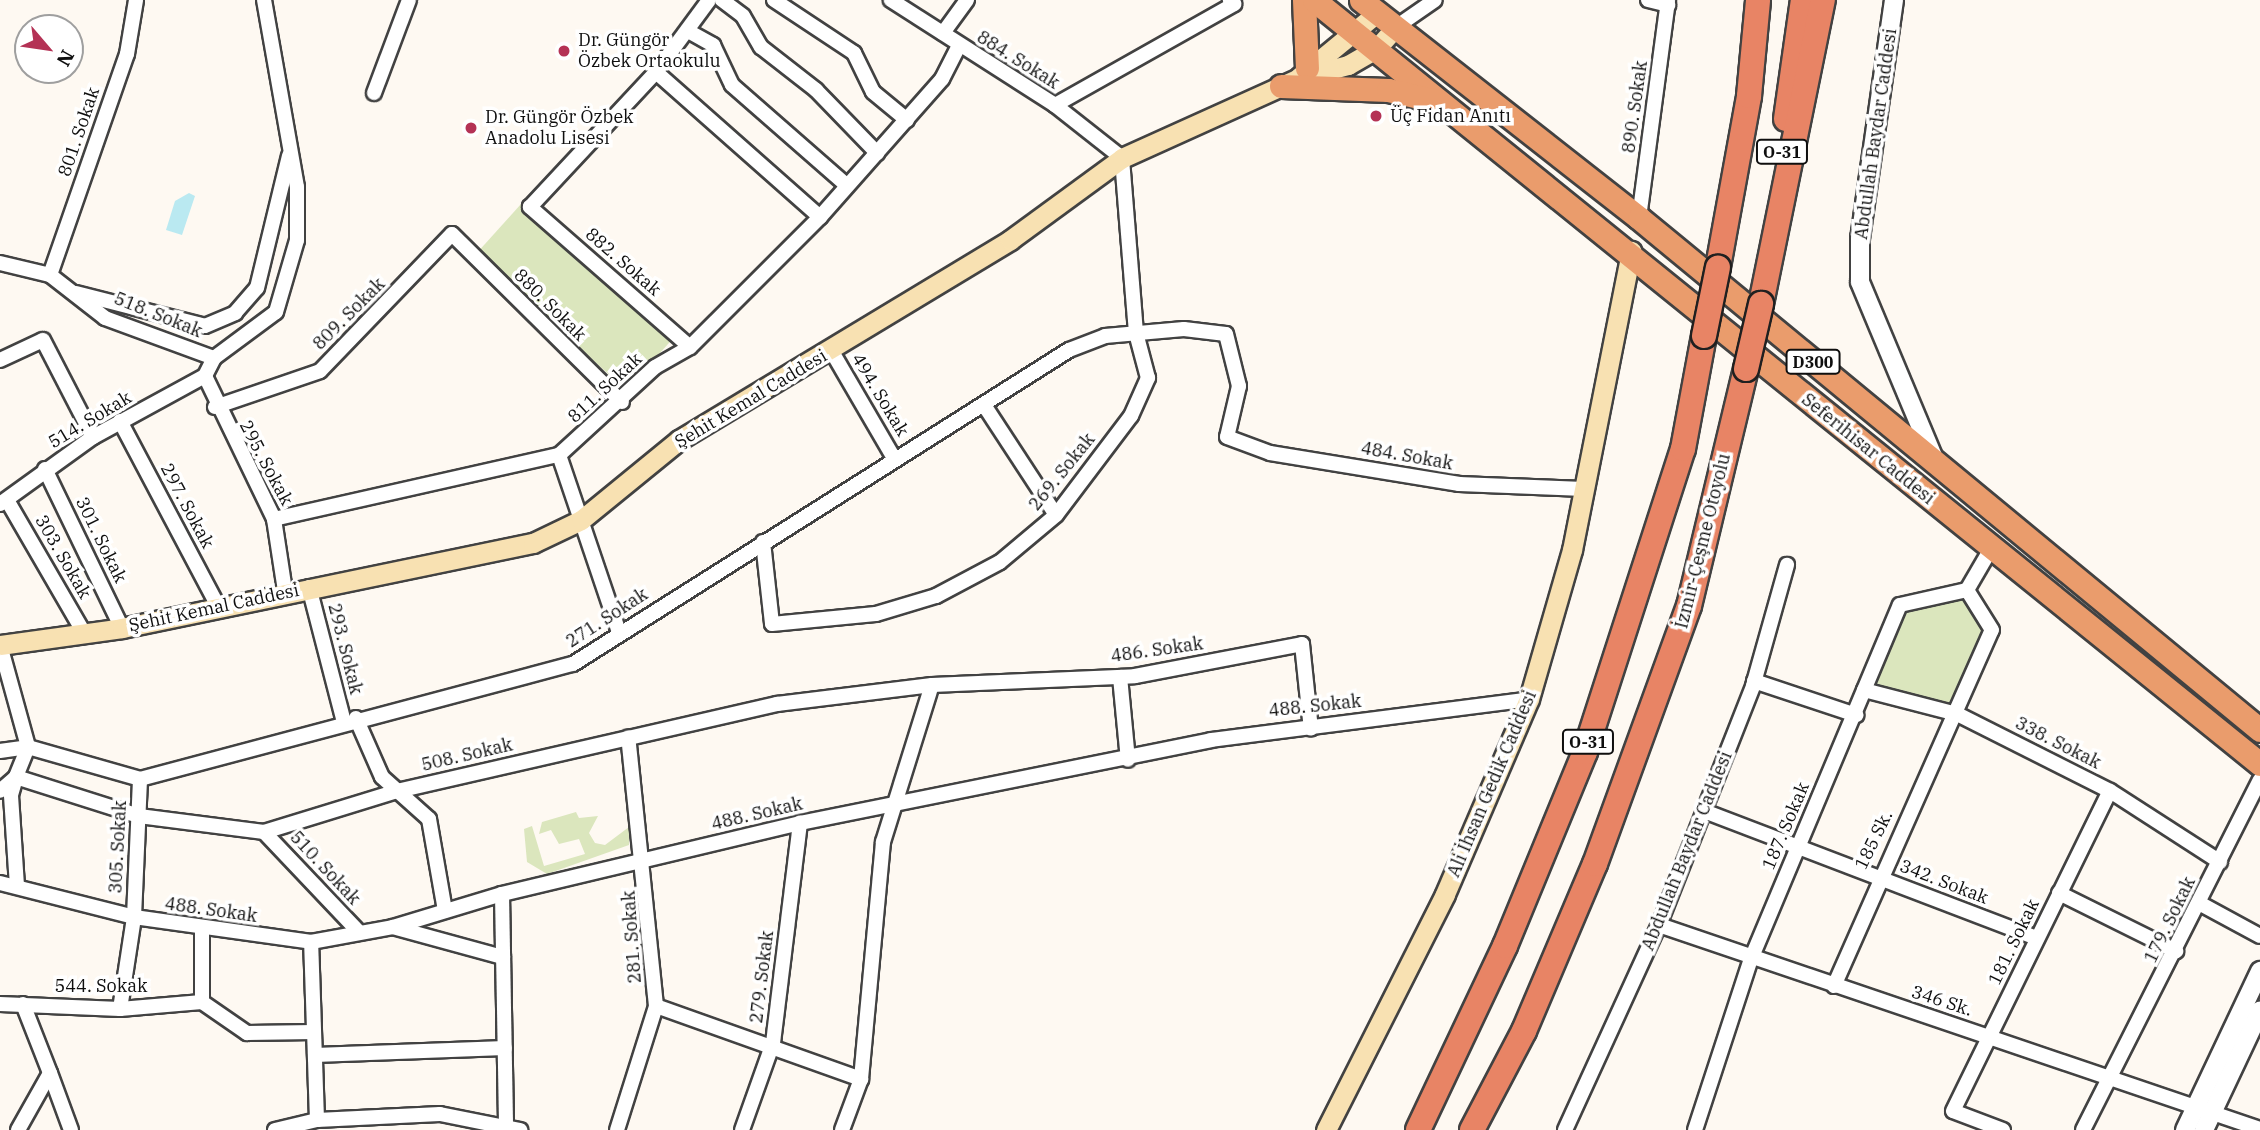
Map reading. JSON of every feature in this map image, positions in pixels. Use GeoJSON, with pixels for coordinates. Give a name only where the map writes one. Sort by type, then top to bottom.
{"type":"FeatureCollection","features":[{"type":"Feature","properties":{"kind":"highway"},"geometry":{"type":"LineString","coordinates":[[1304,0],[1295,77],[1388,90],[1445,103]]}},
{"type":"Feature","properties":{"kind":"highway","name":"Seferihisar Caddesi"},"geometry":{"type":"LineString","coordinates":[[1314,0],[1632,251],[2260,764]]}},
{"type":"Feature","properties":{"kind":"highway"},"geometry":{"type":"LineString","coordinates":[[1734,170],[1741,0]]}},
{"type":"Feature","properties":{"kind":"highway","name":"O-31"},"geometry":{"type":"LineString","coordinates":[[1418,1130],[1505,946],[1585,752],[1683,449],[1734,170],[1758,0]]}},
{"type":"Feature","properties":{"kind":"highway","name":"İzmir-Çeşme Otoyolu"},"geometry":{"type":"LineString","coordinates":[[1472,1130],[1524,1031],[1595,864],[1689,606],[1761,304],[1803,0]]}},
{"type":"Feature","properties":{"kind":"highway"},"geometry":{"type":"LineString","coordinates":[[1761,304],[1823,0]]}},
{"type":"Feature","properties":{"kind":"highway","name":"Seferihisar Caddesi"},"geometry":{"type":"LineString","coordinates":[[1369,6],[1639,218],[2260,730]]}},
{"type":"Feature","properties":{"kind":"main road","name":"Şehit Kemal Caddesi"},"geometry":{"type":"LineString","coordinates":[[0,645],[122,628],[309,587],[533,543],[581,520],[679,440],[1010,240],[1122,158],[1295,77],[1359,34],[1369,6]]}},
{"type":"Feature","properties":{"kind":"main road","name":"Şehit Kemal Caddesi"},"geometry":{"type":"LineString","coordinates":[[1295,77],[1337,69],[1377,49],[1396,27]]}},
{"type":"Feature","properties":{"kind":"main road","name":"Ali İhsan Gedik Caddesi"},"geometry":{"type":"LineString","coordinates":[[1326,1130],[1445,894],[1529,699],[1584,489],[1632,251]]}},
{"type":"Feature","properties":{"kind":"street","name":"801. Sokak"},"geometry":{"type":"LineString","coordinates":[[50,275],[127,54],[136,0]]}},
{"type":"Feature","properties":{"kind":"street","name":"518. Sokak"},"geometry":{"type":"LineString","coordinates":[[0,264],[50,275],[105,317],[214,358],[260,328],[279,303],[297,240],[290,154],[264,0]]}},
{"type":"Feature","properties":{"kind":"street"},"geometry":{"type":"LineString","coordinates":[[374,93],[409,0]]}},
{"type":"Feature","properties":{"kind":"street"},"geometry":{"type":"LineString","coordinates":[[709,0],[656,72],[820,217]]}},
{"type":"Feature","properties":{"kind":"street"},"geometry":{"type":"LineString","coordinates":[[722,0],[743,16],[761,47],[816,90],[877,153]]}},
{"type":"Feature","properties":{"kind":"street"},"geometry":{"type":"LineString","coordinates":[[774,0],[855,53],[873,92],[907,120]]}},
{"type":"Feature","properties":{"kind":"street","name":"884. Sokak"},"geometry":{"type":"LineString","coordinates":[[891,0],[913,6],[959,46],[1055,105],[1122,158]]}},
{"type":"Feature","properties":{"kind":"street"},"geometry":{"type":"LineString","coordinates":[[943,33],[967,0]]}},
{"type":"Feature","properties":{"kind":"street"},"geometry":{"type":"LineString","coordinates":[[1396,27],[1435,0]]}},
{"type":"Feature","properties":{"kind":"street"},"geometry":{"type":"LineString","coordinates":[[1648,0],[1668,3]]}},
{"type":"Feature","properties":{"kind":"street","name":"Abdullah Baydar Caddesi"},"geometry":{"type":"LineString","coordinates":[[1894,0],[1860,238],[1860,282],[1936,464]]}},
{"type":"Feature","properties":{"kind":"street"},"geometry":{"type":"LineString","coordinates":[[1055,105],[1232,2]]}},
{"type":"Feature","properties":{"kind":"street","name":"890. Sokak"},"geometry":{"type":"LineString","coordinates":[[1639,218],[1668,3]]}},
{"type":"Feature","properties":{"kind":"street"},"geometry":{"type":"LineString","coordinates":[[688,31],[713,45],[732,85],[845,184]]}},
{"type":"Feature","properties":{"kind":"street","name":"811. Sokak"},"geometry":{"type":"LineString","coordinates":[[274,520],[559,455],[622,402],[655,367],[690,346],[820,217],[845,184],[907,120],[959,46]]}},
{"type":"Feature","properties":{"kind":"street","name":"882. Sokak"},"geometry":{"type":"LineString","coordinates":[[656,72],[530,207],[690,346]]}},
{"type":"Feature","properties":{"kind":"street"},"geometry":{"type":"LineString","coordinates":[[76,293],[205,326],[234,313],[257,288],[290,154]]}},
{"type":"Feature","properties":{"kind":"street","name":"269. Sokak"},"geometry":{"type":"LineString","coordinates":[[763,542],[772,624],[876,614],[936,596],[1000,562],[1056,515],[1131,416],[1148,378],[1136,333],[1122,158]]}},
{"type":"Feature","properties":{"kind":"street","name":"880. Sokak"},"geometry":{"type":"LineString","coordinates":[[452,234],[622,402]]}},
{"type":"Feature","properties":{"kind":"street","name":"809. Sokak"},"geometry":{"type":"LineString","coordinates":[[215,407],[320,371],[452,234]]}},
{"type":"Feature","properties":{"kind":"street","name":"271. Sokak"},"geometry":{"type":"LineString","coordinates":[[140,779],[350,720],[573,664],[619,632],[1069,350],[1136,333],[1226,334],[1239,386],[1227,437]]}},
{"type":"Feature","properties":{"kind":"street"},"geometry":{"type":"LineString","coordinates":[[0,360],[43,340],[93,437]]}},
{"type":"Feature","properties":{"kind":"street","name":"494. Sokak"},"geometry":{"type":"LineString","coordinates":[[831,350],[895,460]]}},
{"type":"Feature","properties":{"kind":"street"},"geometry":{"type":"LineString","coordinates":[[205,376],[214,358]]}},
{"type":"Feature","properties":{"kind":"street","name":"295. Sokak"},"geometry":{"type":"LineString","coordinates":[[205,376],[215,407],[274,520],[285,592]]}},
{"type":"Feature","properties":{"kind":"street","name":"514. Sokak"},"geometry":{"type":"LineString","coordinates":[[4,502],[93,437],[205,376]]}},
{"type":"Feature","properties":{"kind":"street"},"geometry":{"type":"LineString","coordinates":[[984,405],[1056,515]]}},
{"type":"Feature","properties":{"kind":"street","name":"297. Sokak"},"geometry":{"type":"LineString","coordinates":[[120,421],[219,608]]}},
{"type":"Feature","properties":{"kind":"street","name":"484. Sokak"},"geometry":{"type":"LineString","coordinates":[[1227,437],[1270,453],[1459,484],[1584,489]]}},
{"type":"Feature","properties":{"kind":"street"},"geometry":{"type":"LineString","coordinates":[[559,455],[619,632]]}},
{"type":"Feature","properties":{"kind":"street","name":"301. Sokak"},"geometry":{"type":"LineString","coordinates":[[45,470],[122,628]]}},
{"type":"Feature","properties":{"kind":"street","name":"303. Sokak"},"geometry":{"type":"LineString","coordinates":[[4,502],[84,633]]}},
{"type":"Feature","properties":{"kind":"street"},"geometry":{"type":"LineString","coordinates":[[1966,590],[1992,547]]}},
{"type":"Feature","properties":{"kind":"street","name":"Abdullah Baydar Caddesi"},"geometry":{"type":"LineString","coordinates":[[1565,1130],[1659,925],[1704,811],[1754,681],[1787,565]]}},
{"type":"Feature","properties":{"kind":"street","name":"293. Sokak"},"geometry":{"type":"LineString","coordinates":[[309,587],[350,720],[382,777],[429,820],[445,911]]}},
{"type":"Feature","properties":{"kind":"street","name":"187. Sokak"},"geometry":{"type":"LineString","coordinates":[[1695,1130],[1751,959],[1856,715],[1900,605],[1966,590]]}},
{"type":"Feature","properties":{"kind":"street","name":"185 Sk."},"geometry":{"type":"LineString","coordinates":[[1833,986],[1877,877],[1957,714],[1992,630],[1966,590]]}},
{"type":"Feature","properties":{"kind":"street"},"geometry":{"type":"LineString","coordinates":[[0,645],[28,747],[11,795],[17,886]]}},
{"type":"Feature","properties":{"kind":"street","name":"486. Sokak"},"geometry":{"type":"LineString","coordinates":[[932,685],[1120,677],[1302,645],[1311,729]]}},
{"type":"Feature","properties":{"kind":"street"},"geometry":{"type":"LineString","coordinates":[[1120,677],[1128,760]]}},
{"type":"Feature","properties":{"kind":"street"},"geometry":{"type":"LineString","coordinates":[[1754,681],[1856,715]]}},
{"type":"Feature","properties":{"kind":"street"},"geometry":{"type":"LineString","coordinates":[[842,1130],[861,1079],[883,842],[932,685]]}},
{"type":"Feature","properties":{"kind":"street","name":"508. Sokak"},"geometry":{"type":"LineString","coordinates":[[16,777],[139,816],[264,832],[397,791],[777,704],[932,685]]}},
{"type":"Feature","properties":{"kind":"street","name":"338. Sokak"},"geometry":{"type":"LineString","coordinates":[[1864,690],[1957,714],[2110,790],[2220,862]]}},
{"type":"Feature","properties":{"kind":"street","name":"488. Sokak"},"geometry":{"type":"LineString","coordinates":[[0,883],[134,917],[202,930],[310,942],[358,930],[393,927],[502,894],[800,823],[1128,760],[1263,731],[1311,729],[1529,699]]}},
{"type":"Feature","properties":{"kind":"street","name":"281. Sokak"},"geometry":{"type":"LineString","coordinates":[[617,1130],[656,1006],[646,860],[628,737]]}},
{"type":"Feature","properties":{"kind":"street"},"geometry":{"type":"LineString","coordinates":[[0,751],[28,747],[140,779]]}},
{"type":"Feature","properties":{"kind":"street"},"geometry":{"type":"LineString","coordinates":[[0,791],[16,777]]}},
{"type":"Feature","properties":{"kind":"street","name":"305. Sokak"},"geometry":{"type":"LineString","coordinates":[[120,1009],[134,917],[140,779]]}},
{"type":"Feature","properties":{"kind":"street","name":"179. Sokak"},"geometry":{"type":"LineString","coordinates":[[2083,1130],[2114,1077],[2260,780]]}},
{"type":"Feature","properties":{"kind":"street","name":"181. Sokak"},"geometry":{"type":"LineString","coordinates":[[2003,1130],[1953,1111],[2110,790]]}},
{"type":"Feature","properties":{"kind":"street","name":"342. Sokak"},"geometry":{"type":"LineString","coordinates":[[1704,811],[2037,938]]}},
{"type":"Feature","properties":{"kind":"street","name":"279. Sokak"},"geometry":{"type":"LineString","coordinates":[[742,1130],[773,1043],[800,823]]}},
{"type":"Feature","properties":{"kind":"street","name":"510. Sokak"},"geometry":{"type":"LineString","coordinates":[[264,832],[358,930]]}},
{"type":"Feature","properties":{"kind":"street"},"geometry":{"type":"LineString","coordinates":[[2059,893],[2176,951]]}},
{"type":"Feature","properties":{"kind":"street"},"geometry":{"type":"LineString","coordinates":[[275,1130],[317,1120],[440,1114],[513,1129],[505,1048],[502,894]]}},
{"type":"Feature","properties":{"kind":"street"},"geometry":{"type":"LineString","coordinates":[[2199,903],[2260,936]]}},
{"type":"Feature","properties":{"kind":"street","name":"346 Sk."},"geometry":{"type":"LineString","coordinates":[[1659,925],[1751,959],[2205,1107],[2260,1129]]}},
{"type":"Feature","properties":{"kind":"street"},"geometry":{"type":"LineString","coordinates":[[393,927],[503,957]]}},
{"type":"Feature","properties":{"kind":"street"},"geometry":{"type":"LineString","coordinates":[[202,930],[202,1002],[247,1033],[314,1032]]}},
{"type":"Feature","properties":{"kind":"street"},"geometry":{"type":"LineString","coordinates":[[310,942],[317,1120]]}},
{"type":"Feature","properties":{"kind":"street"},"geometry":{"type":"LineString","coordinates":[[2204,1130],[2205,1107],[2260,971]]}},
{"type":"Feature","properties":{"kind":"street","name":"544. Sokak"},"geometry":{"type":"LineString","coordinates":[[0,1004],[120,1009],[202,1002]]}},
{"type":"Feature","properties":{"kind":"street"},"geometry":{"type":"LineString","coordinates":[[23,1004],[71,1130]]}},
{"type":"Feature","properties":{"kind":"street"},"geometry":{"type":"LineString","coordinates":[[656,1006],[773,1043],[861,1079]]}},
{"type":"Feature","properties":{"kind":"street"},"geometry":{"type":"LineString","coordinates":[[2185,1130],[2205,1107],[2260,1011]]}},
{"type":"Feature","properties":{"kind":"street"},"geometry":{"type":"LineString","coordinates":[[314,1055],[505,1048]]}},
{"type":"Feature","properties":{"kind":"street"},"geometry":{"type":"LineString","coordinates":[[18,1130],[50,1073]]}},
{"type":"Feature","properties":{"kind":"green space"},"geometry":{"type":"Polygon","coordinates":[[[521,204],[672,340],[626,390],[475,255],[521,204]]]}},
{"type":"Feature","properties":{"kind":"green space"},"geometry":{"type":"Polygon","coordinates":[[[1967,590],[1992,630],[1957,714],[1864,690],[1900,605],[1967,590]]]}},
{"type":"Feature","properties":{"kind":"green space"},"geometry":{"type":"Polygon","coordinates":[[[576,812],[579,818],[598,816],[589,833],[595,843],[605,845],[629,827],[629,845],[547,874],[527,862],[524,829],[532,826],[544,866],[585,854],[579,839],[559,844],[551,830],[539,834],[542,822],[576,812]]]}},
{"type":"Feature","properties":{"kind":"water"},"geometry":{"type":"Polygon","coordinates":[[[189,193],[195,196],[182,235],[166,230],[175,201],[189,193]]]}},
{"type":"Feature","properties":{"kind":"place","name":"Dr. Güngör Özbek Ortaokulu"},"geometry":{"type":"Point","coordinates":[564,51]}},
{"type":"Feature","properties":{"kind":"place","name":"Üç Fidan Anıtı"},"geometry":{"type":"Point","coordinates":[1376,116]}},
{"type":"Feature","properties":{"kind":"place","name":"Dr. Güngör Özbek Anadolu Lisesi"},"geometry":{"type":"Point","coordinates":[471,128]}}]}
